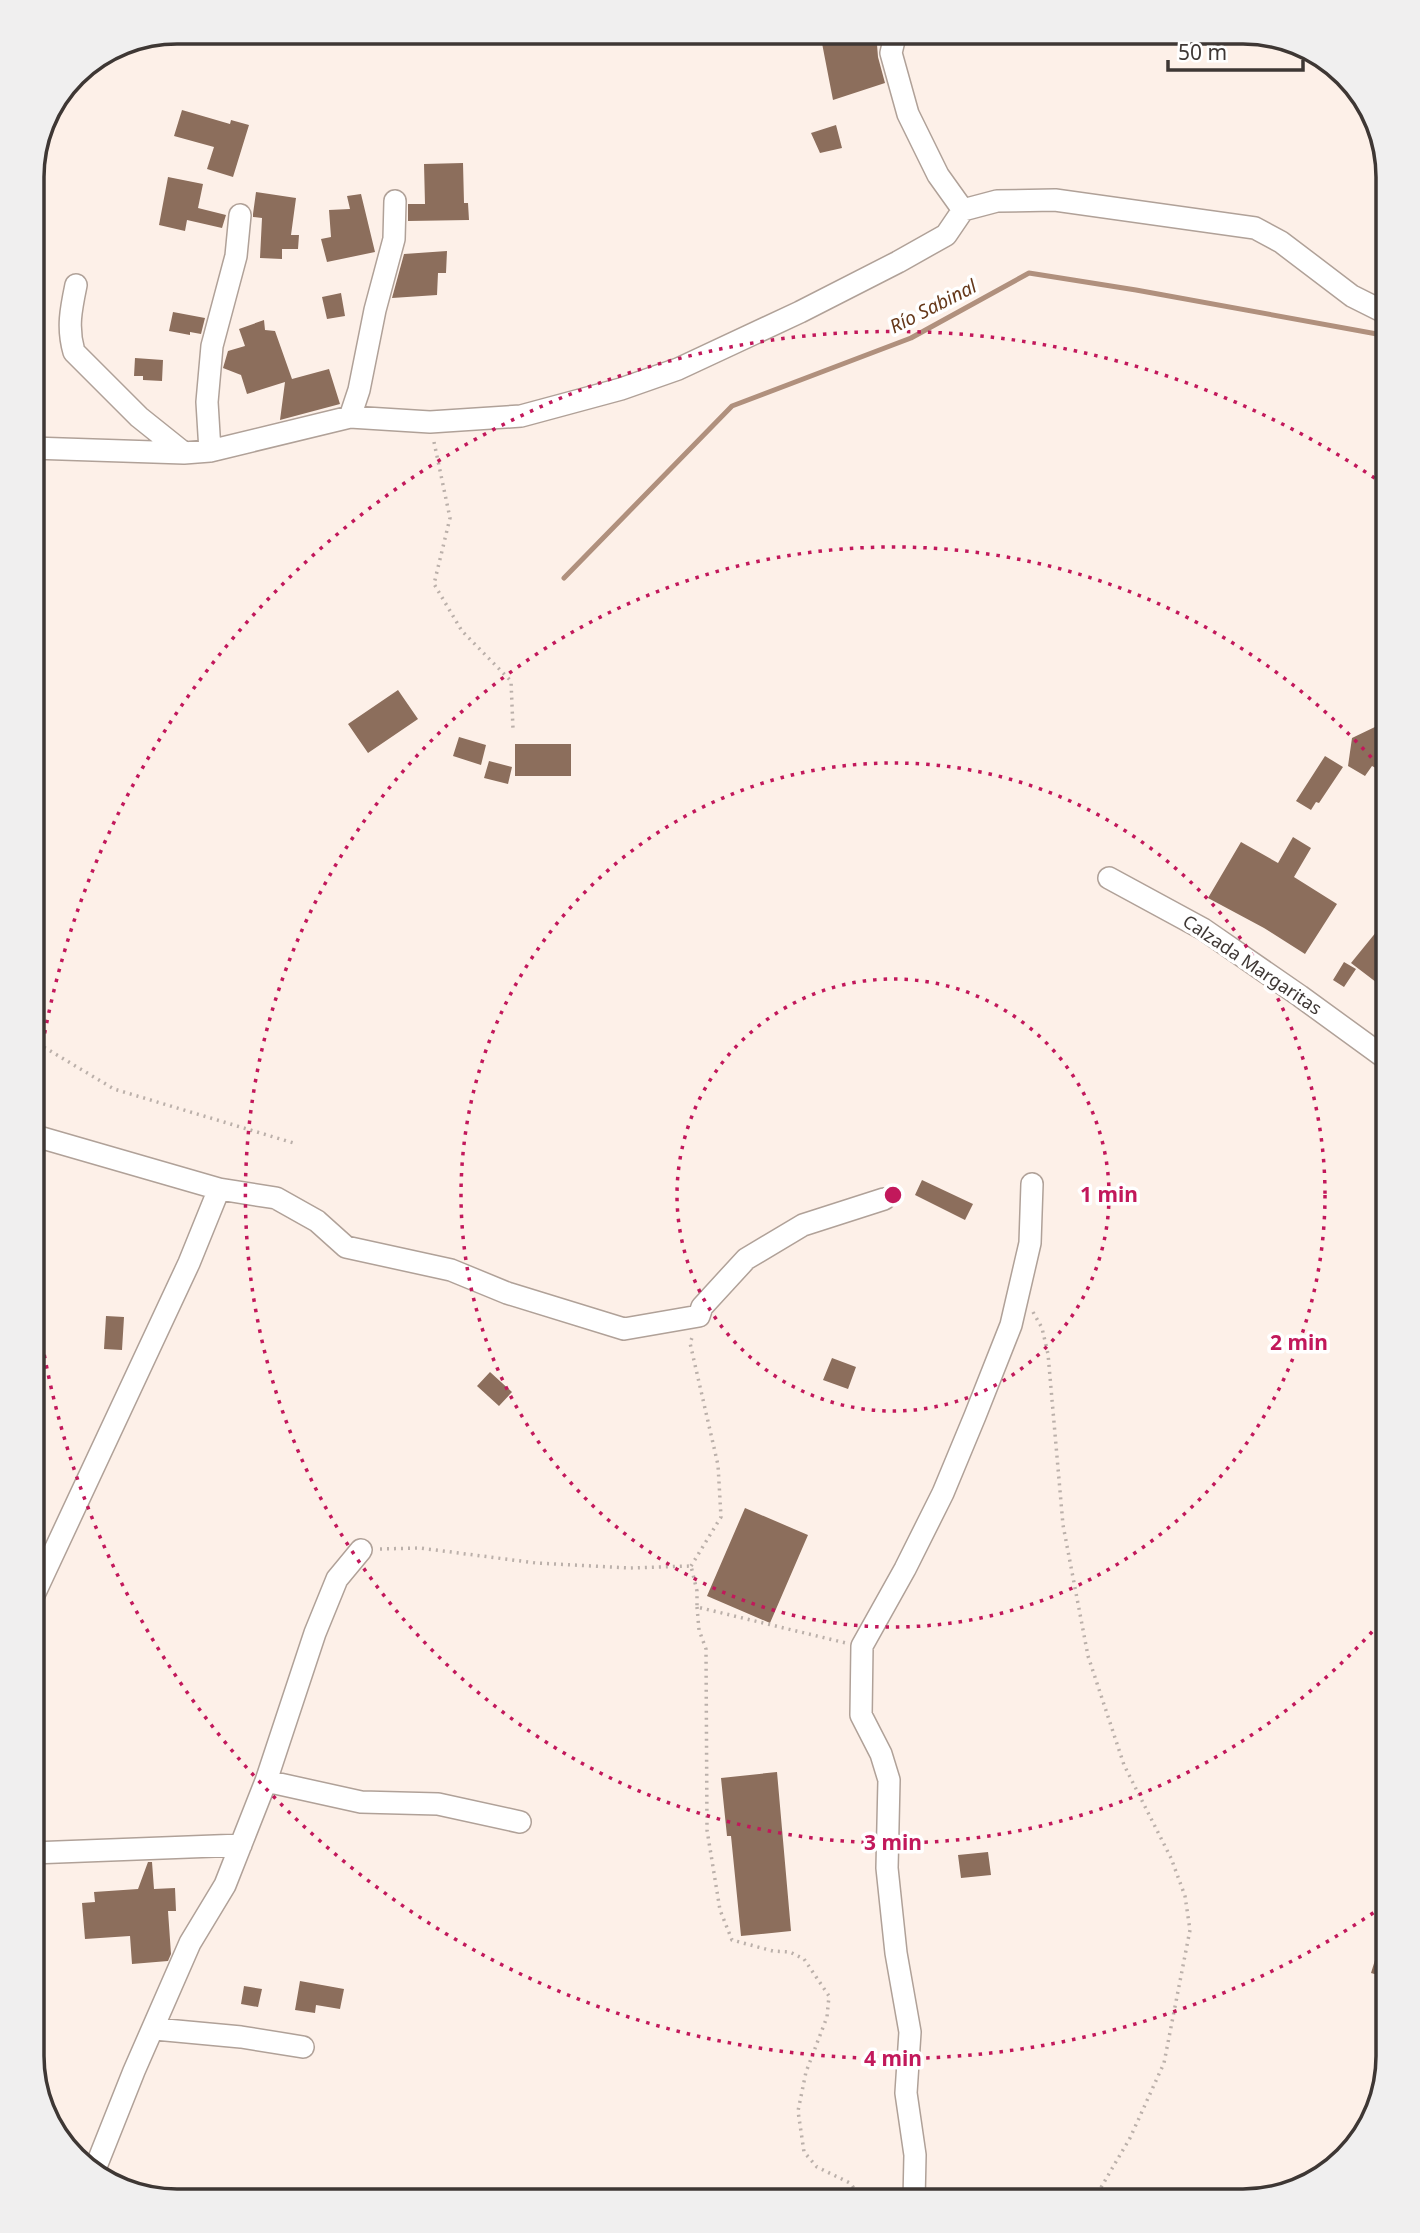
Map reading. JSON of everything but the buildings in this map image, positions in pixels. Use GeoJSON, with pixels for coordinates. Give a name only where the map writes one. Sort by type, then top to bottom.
{"type":"FeatureCollection","features":[{"type":"Feature","properties":{"kind":"street"},"geometry":{"type":"LineString","coordinates":[[893,44],[891,53],[908,114],[938,174],[963,209]]}},
{"type":"Feature","properties":{"kind":"street"},"geometry":{"type":"LineString","coordinates":[[44,448],[210,452],[350,417],[429,422],[521,416],[621,389],[678,369],[898,262],[946,235],[963,209],[997,201],[1055,200],[1255,228],[1281,242],[1353,296],[1376,308]]}},
{"type":"Feature","properties":{"kind":"street"},"geometry":{"type":"LineString","coordinates":[[350,417],[359,390],[375,310],[394,239],[395,201]]}},
{"type":"Feature","properties":{"kind":"street"},"geometry":{"type":"LineString","coordinates":[[210,452],[206,402],[212,346],[236,256],[240,215]]}},
{"type":"Feature","properties":{"kind":"street"},"geometry":{"type":"LineString","coordinates":[[76,285],[69,314],[74,352],[139,417],[184,453]]}},
{"type":"Feature","properties":{"kind":"street","name":"Calzada Margaritas"},"geometry":{"type":"LineString","coordinates":[[1109,878],[1203,929],[1376,1051]]}},
{"type":"Feature","properties":{"kind":"street"},"geometry":{"type":"LineString","coordinates":[[44,1138],[219,1189],[276,1198],[317,1221],[346,1247],[451,1270],[507,1293],[624,1329],[699,1316],[702,1307],[746,1259],[803,1225],[884,1199]]}},
{"type":"Feature","properties":{"kind":"street"},"geometry":{"type":"LineString","coordinates":[[914,2189],[915,2155],[906,2093],[910,2032],[896,1953],[887,1868],[889,1780],[881,1754],[861,1715],[862,1646],[943,1493],[1011,1325],[1030,1243],[1032,1184]]}},
{"type":"Feature","properties":{"kind":"street"},"geometry":{"type":"LineString","coordinates":[[44,1573],[189,1263],[219,1189]]}},
{"type":"Feature","properties":{"kind":"street"},"geometry":{"type":"LineString","coordinates":[[98,2163],[190,1943],[225,1885],[266,1781],[315,1633],[337,1579],[361,1550]]}},
{"type":"Feature","properties":{"kind":"street"},"geometry":{"type":"LineString","coordinates":[[266,1781],[361,1802],[438,1804],[520,1822]]}},
{"type":"Feature","properties":{"kind":"street"},"geometry":{"type":"LineString","coordinates":[[44,1852],[241,1844]]}},
{"type":"Feature","properties":{"kind":"street"},"geometry":{"type":"LineString","coordinates":[[155,2029],[242,2037],[303,2047]]}},
{"type":"Feature","properties":{"kind":"path"},"geometry":{"type":"LineString","coordinates":[[429,422],[450,518],[434,584],[462,631],[511,681],[513,729]]}},
{"type":"Feature","properties":{"kind":"path"},"geometry":{"type":"LineString","coordinates":[[44,1047],[114,1089],[297,1144]]}},
{"type":"Feature","properties":{"kind":"path"},"geometry":{"type":"LineString","coordinates":[[1019,1289],[1042,1328],[1048,1354],[1063,1525],[1088,1656],[1124,1765],[1171,1858],[1185,1896],[1190,1930],[1164,2063],[1130,2138],[1101,2189]]}},
{"type":"Feature","properties":{"kind":"path"},"geometry":{"type":"LineString","coordinates":[[699,1316],[690,1343],[718,1465],[721,1517],[691,1566],[697,1591],[699,1630],[706,1649],[707,1830],[720,1910],[732,1940],[773,1951],[790,1952],[804,1959],[829,1996],[827,2017],[806,2073],[798,2111],[804,2152],[817,2167],[850,2183],[854,2189]]}},
{"type":"Feature","properties":{"kind":"path"},"geometry":{"type":"LineString","coordinates":[[361,1550],[420,1548],[536,1563],[629,1568],[691,1566]]}},
{"type":"Feature","properties":{"kind":"path"},"geometry":{"type":"LineString","coordinates":[[697,1607],[862,1646]]}},
{"type":"Feature","properties":{"kind":"waterway","name":"Río Sabinal"},"geometry":{"type":"LineString","coordinates":[[564,578],[732,406],[911,338],[1029,273],[1376,334]]}}]}
